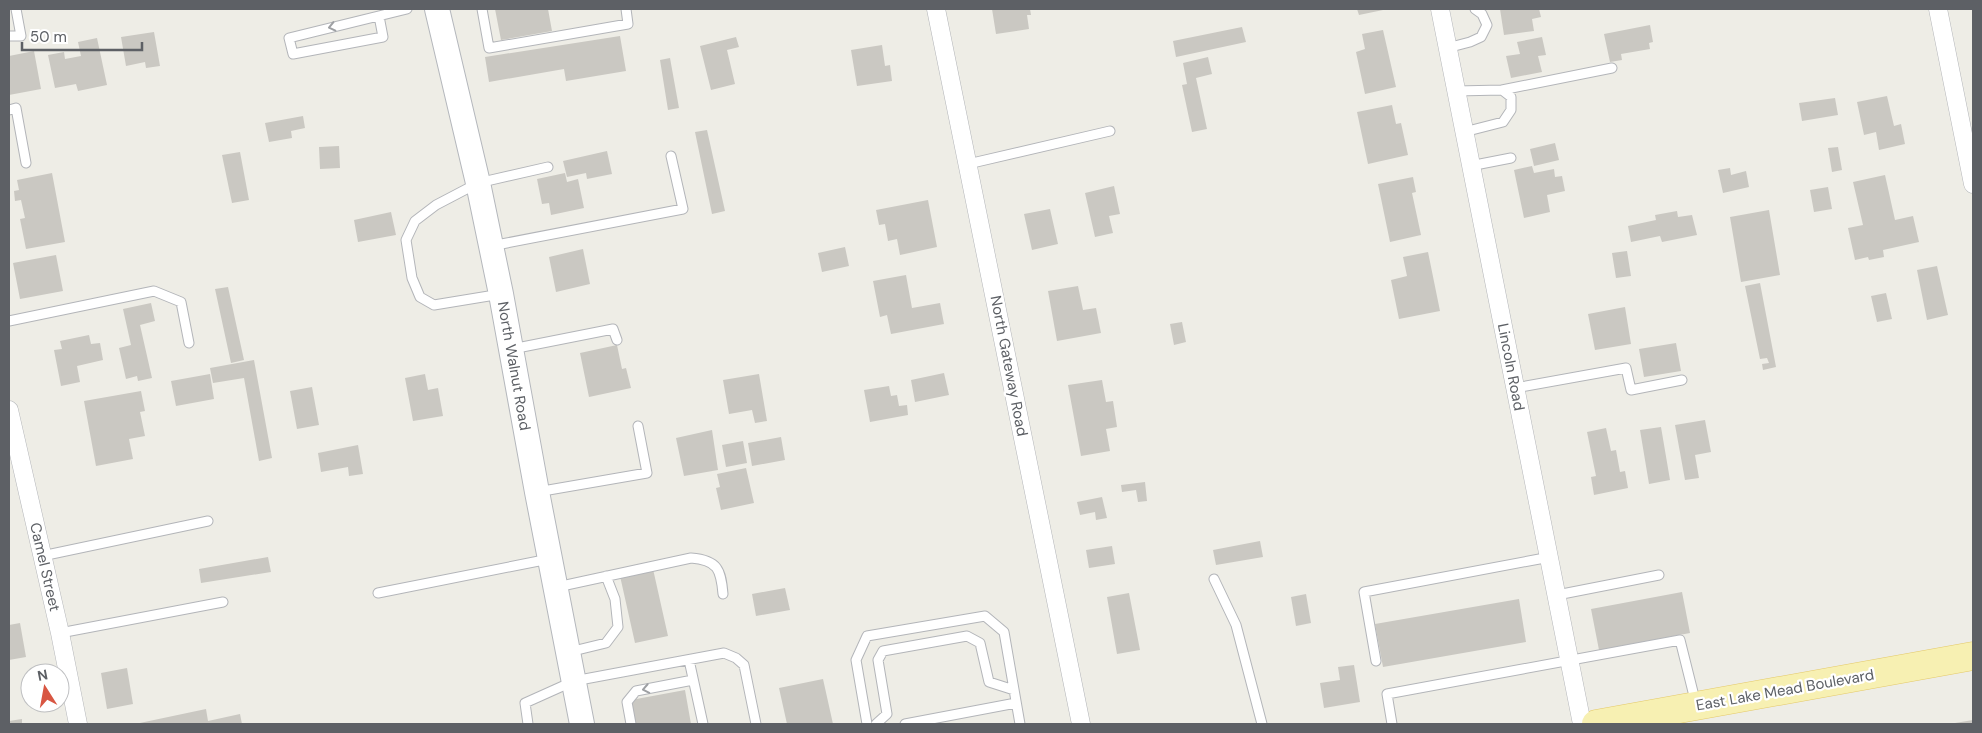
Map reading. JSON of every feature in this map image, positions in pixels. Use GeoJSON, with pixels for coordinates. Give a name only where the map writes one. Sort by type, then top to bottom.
{"type":"FeatureCollection","features":[{"type":"Feature","properties":{"kind":"main road","name":"East Lake Mead Boulevard"},"geometry":{"type":"LineString","coordinates":[[1596,724],[1973,656]]}},
{"type":"Feature","properties":{"kind":"street","name":"North Walnut Road"},"geometry":{"type":"LineString","coordinates":[[437,9],[478,183],[512,349],[537,492],[582,724]]}},
{"type":"Feature","properties":{"kind":"street","name":"North Gateway Road"},"geometry":{"type":"LineString","coordinates":[[936,9],[1081,724]]}},
{"type":"Feature","properties":{"kind":"street","name":"Lincoln Road"},"geometry":{"type":"LineString","coordinates":[[1440,9],[1582,724]]}},
{"type":"Feature","properties":{"kind":"street"},"geometry":{"type":"LineString","coordinates":[[1938,9],[1969,137],[1973,184]]}},
{"type":"Feature","properties":{"kind":"street","name":"Camel Street"},"geometry":{"type":"LineString","coordinates":[[9,410],[60,633],[78,724]]}},
{"type":"Feature","properties":{"kind":"lane"},"geometry":{"type":"LineString","coordinates":[[9,36],[21,36],[16,9]]}},
{"type":"Feature","properties":{"kind":"lane"},"geometry":{"type":"LineString","coordinates":[[379,16],[383,36],[293,54],[289,38],[407,9]]}},
{"type":"Feature","properties":{"kind":"lane"},"geometry":{"type":"LineString","coordinates":[[482,9],[489,48],[628,24],[626,9]]}},
{"type":"Feature","properties":{"kind":"lane"},"geometry":{"type":"LineString","coordinates":[[1447,48],[1481,37],[1487,25],[1482,14],[1475,9]]}},
{"type":"Feature","properties":{"kind":"lane"},"geometry":{"type":"LineString","coordinates":[[1456,91],[1502,90],[1612,68]]}},
{"type":"Feature","properties":{"kind":"lane"},"geometry":{"type":"LineString","coordinates":[[1464,132],[1503,122],[1511,110],[1511,97],[1502,90]]}},
{"type":"Feature","properties":{"kind":"lane"},"geometry":{"type":"LineString","coordinates":[[9,110],[16,108],[26,162]]}},
{"type":"Feature","properties":{"kind":"lane"},"geometry":{"type":"LineString","coordinates":[[968,164],[1110,131]]}},
{"type":"Feature","properties":{"kind":"lane"},"geometry":{"type":"LineString","coordinates":[[491,246],[683,209],[672,156]]}},
{"type":"Feature","properties":{"kind":"lane"},"geometry":{"type":"LineString","coordinates":[[1470,166],[1511,158]]}},
{"type":"Feature","properties":{"kind":"lane"},"geometry":{"type":"LineString","coordinates":[[500,294],[434,305],[420,297],[412,278],[406,240],[415,222],[436,205],[478,183],[548,167]]}},
{"type":"Feature","properties":{"kind":"lane"},"geometry":{"type":"LineString","coordinates":[[9,321],[154,292],[181,302],[189,342]]}},
{"type":"Feature","properties":{"kind":"lane"},"geometry":{"type":"LineString","coordinates":[[512,349],[613,329],[617,340]]}},
{"type":"Feature","properties":{"kind":"lane"},"geometry":{"type":"LineString","coordinates":[[1515,388],[1626,368],[1630,390],[1682,380]]}},
{"type":"Feature","properties":{"kind":"lane"},"geometry":{"type":"LineString","coordinates":[[537,492],[647,473],[638,426]]}},
{"type":"Feature","properties":{"kind":"lane"},"geometry":{"type":"LineString","coordinates":[[42,556],[208,522]]}},
{"type":"Feature","properties":{"kind":"lane"},"geometry":{"type":"LineString","coordinates":[[1376,661],[1364,592],[1550,557]]}},
{"type":"Feature","properties":{"kind":"lane"},"geometry":{"type":"LineString","coordinates":[[378,593],[551,559]]}},
{"type":"Feature","properties":{"kind":"lane"},"geometry":{"type":"LineString","coordinates":[[556,587],[682,559],[701,559],[713,564],[720,571],[724,594]]}},
{"type":"Feature","properties":{"kind":"lane"},"geometry":{"type":"LineString","coordinates":[[569,652],[606,643],[618,627],[615,600],[606,576]]}},
{"type":"Feature","properties":{"kind":"lane"},"geometry":{"type":"LineString","coordinates":[[1557,595],[1659,576]]}},
{"type":"Feature","properties":{"kind":"lane"},"geometry":{"type":"LineString","coordinates":[[1214,579],[1236,625],[1262,724]]}},
{"type":"Feature","properties":{"kind":"lane"},"geometry":{"type":"LineString","coordinates":[[60,633],[223,602]]}},
{"type":"Feature","properties":{"kind":"lane"},"geometry":{"type":"LineString","coordinates":[[867,724],[856,660],[867,636],[985,616],[1004,632],[1020,724]]}},
{"type":"Feature","properties":{"kind":"lane"},"geometry":{"type":"LineString","coordinates":[[876,724],[887,714],[878,660],[884,651],[967,636],[980,643],[989,682],[1014,690]]}},
{"type":"Feature","properties":{"kind":"lane"},"geometry":{"type":"LineString","coordinates":[[1392,724],[1386,694],[1680,640],[1697,706]]}},
{"type":"Feature","properties":{"kind":"lane"},"geometry":{"type":"LineString","coordinates":[[528,724],[525,703],[574,681],[724,653],[736,658],[744,665],[756,724]]}},
{"type":"Feature","properties":{"kind":"lane"},"geometry":{"type":"LineString","coordinates":[[689,660],[703,724]]}},
{"type":"Feature","properties":{"kind":"lane"},"geometry":{"type":"LineString","coordinates":[[631,724],[627,702],[636,691],[693,680]]}},
{"type":"Feature","properties":{"kind":"lane"},"geometry":{"type":"LineString","coordinates":[[905,724],[964,717],[1016,703]]}},
{"type":"Feature","properties":{"kind":"building"},"geometry":{"type":"Polygon","coordinates":[[[495,9],[548,9],[552,31],[501,40],[495,9]]]}},
{"type":"Feature","properties":{"kind":"building"},"geometry":{"type":"Polygon","coordinates":[[[992,9],[1030,9],[1031,15],[1027,15],[1029,29],[996,34],[992,9]]]}},
{"type":"Feature","properties":{"kind":"building"},"geometry":{"type":"Polygon","coordinates":[[[1357,9],[1383,9],[1383,10],[1359,15],[1357,9]]]}},
{"type":"Feature","properties":{"kind":"building"},"geometry":{"type":"Polygon","coordinates":[[[1500,9],[1539,9],[1541,17],[1532,19],[1534,31],[1504,35],[1500,9]]]}},
{"type":"Feature","properties":{"kind":"building"},"geometry":{"type":"Polygon","coordinates":[[[1650,25],[1653,42],[1649,43],[1650,49],[1621,54],[1622,60],[1610,62],[1604,34],[1650,25]]]}},
{"type":"Feature","properties":{"kind":"building"},"geometry":{"type":"Polygon","coordinates":[[[1242,27],[1246,42],[1176,57],[1173,41],[1242,27]]]}},
{"type":"Feature","properties":{"kind":"building"},"geometry":{"type":"Polygon","coordinates":[[[1383,30],[1396,87],[1365,94],[1356,52],[1365,49],[1362,34],[1383,30]]]}},
{"type":"Feature","properties":{"kind":"building"},"geometry":{"type":"Polygon","coordinates":[[[154,32],[160,66],[146,68],[145,62],[126,66],[121,37],[154,32]]]}},
{"type":"Feature","properties":{"kind":"building"},"geometry":{"type":"Polygon","coordinates":[[[620,36],[626,71],[566,81],[564,69],[489,82],[485,57],[620,36]]]}},
{"type":"Feature","properties":{"kind":"building"},"geometry":{"type":"Polygon","coordinates":[[[736,37],[739,47],[727,50],[735,84],[711,90],[700,46],[736,37]]]}},
{"type":"Feature","properties":{"kind":"building"},"geometry":{"type":"Polygon","coordinates":[[[1542,37],[1546,55],[1538,56],[1542,72],[1511,78],[1506,56],[1520,54],[1517,42],[1542,37]]]}},
{"type":"Feature","properties":{"kind":"building"},"geometry":{"type":"Polygon","coordinates":[[[97,38],[107,85],[78,91],[76,84],[55,88],[48,55],[64,52],[65,59],[81,56],[78,42],[97,38]]]}},
{"type":"Feature","properties":{"kind":"building"},"geometry":{"type":"Polygon","coordinates":[[[882,45],[885,66],[890,65],[892,81],[857,86],[851,50],[882,45]]]}},
{"type":"Feature","properties":{"kind":"building"},"geometry":{"type":"Polygon","coordinates":[[[34,51],[41,89],[9,95],[9,56],[34,51]]]}},
{"type":"Feature","properties":{"kind":"building"},"geometry":{"type":"Polygon","coordinates":[[[1208,57],[1212,74],[1196,78],[1207,129],[1192,132],[1182,85],[1187,84],[1183,63],[1208,57]]]}},
{"type":"Feature","properties":{"kind":"building"},"geometry":{"type":"Polygon","coordinates":[[[670,58],[679,108],[668,110],[660,60],[670,58]]]}},
{"type":"Feature","properties":{"kind":"building"},"geometry":{"type":"Polygon","coordinates":[[[1887,96],[1894,126],[1901,124],[1905,144],[1879,150],[1876,132],[1864,135],[1857,102],[1887,96]]]}},
{"type":"Feature","properties":{"kind":"building"},"geometry":{"type":"Polygon","coordinates":[[[1835,98],[1838,115],[1802,121],[1799,103],[1835,98]]]}},
{"type":"Feature","properties":{"kind":"building"},"geometry":{"type":"Polygon","coordinates":[[[1392,105],[1396,124],[1401,123],[1408,155],[1368,164],[1357,112],[1392,105]]]}},
{"type":"Feature","properties":{"kind":"building"},"geometry":{"type":"Polygon","coordinates":[[[303,116],[305,128],[291,131],[292,138],[269,142],[265,123],[303,116]]]}},
{"type":"Feature","properties":{"kind":"building"},"geometry":{"type":"Polygon","coordinates":[[[707,130],[725,211],[712,214],[695,132],[707,130]]]}},
{"type":"Feature","properties":{"kind":"building"},"geometry":{"type":"Polygon","coordinates":[[[1555,143],[1559,160],[1534,166],[1530,149],[1555,143]]]}},
{"type":"Feature","properties":{"kind":"building"},"geometry":{"type":"Polygon","coordinates":[[[339,146],[340,168],[320,169],[319,147],[339,146]]]}},
{"type":"Feature","properties":{"kind":"building"},"geometry":{"type":"Polygon","coordinates":[[[1838,147],[1842,170],[1832,172],[1828,148],[1838,147]]]}},
{"type":"Feature","properties":{"kind":"building"},"geometry":{"type":"Polygon","coordinates":[[[607,151],[612,174],[587,179],[586,173],[567,177],[563,161],[607,151]]]}},
{"type":"Feature","properties":{"kind":"building"},"geometry":{"type":"Polygon","coordinates":[[[240,152],[249,200],[232,203],[222,155],[240,152]]]}},
{"type":"Feature","properties":{"kind":"building"},"geometry":{"type":"Polygon","coordinates":[[[1532,166],[1534,173],[1554,169],[1555,177],[1562,176],[1565,191],[1547,195],[1550,212],[1524,218],[1514,170],[1532,166]]]}},
{"type":"Feature","properties":{"kind":"building"},"geometry":{"type":"Polygon","coordinates":[[[1730,168],[1731,175],[1746,171],[1749,187],[1723,193],[1718,170],[1730,168]]]}},
{"type":"Feature","properties":{"kind":"building"},"geometry":{"type":"Polygon","coordinates":[[[52,173],[65,242],[26,249],[20,219],[25,218],[21,200],[15,201],[14,191],[19,190],[17,180],[52,173]]]}},
{"type":"Feature","properties":{"kind":"building"},"geometry":{"type":"Polygon","coordinates":[[[565,173],[567,182],[578,179],[584,208],[551,215],[549,203],[542,204],[537,179],[565,173]]]}},
{"type":"Feature","properties":{"kind":"building"},"geometry":{"type":"Polygon","coordinates":[[[1885,175],[1895,220],[1913,216],[1919,242],[1883,250],[1884,257],[1869,260],[1868,257],[1855,260],[1848,228],[1863,225],[1853,182],[1885,175]]]}},
{"type":"Feature","properties":{"kind":"building"},"geometry":{"type":"Polygon","coordinates":[[[1413,177],[1416,192],[1412,193],[1421,235],[1390,242],[1378,184],[1413,177]]]}},
{"type":"Feature","properties":{"kind":"building"},"geometry":{"type":"Polygon","coordinates":[[[1114,186],[1120,214],[1109,216],[1113,233],[1095,237],[1085,193],[1114,186]]]}},
{"type":"Feature","properties":{"kind":"building"},"geometry":{"type":"Polygon","coordinates":[[[1828,187],[1832,209],[1814,212],[1810,190],[1828,187]]]}},
{"type":"Feature","properties":{"kind":"building"},"geometry":{"type":"Polygon","coordinates":[[[928,200],[937,247],[900,255],[897,239],[888,241],[885,224],[879,225],[876,210],[928,200]]]}},
{"type":"Feature","properties":{"kind":"building"},"geometry":{"type":"Polygon","coordinates":[[[1050,209],[1058,244],[1032,250],[1024,214],[1050,209]]]}},
{"type":"Feature","properties":{"kind":"building"},"geometry":{"type":"Polygon","coordinates":[[[1769,210],[1780,275],[1741,282],[1730,217],[1769,210]]]}},
{"type":"Feature","properties":{"kind":"building"},"geometry":{"type":"Polygon","coordinates":[[[1677,211],[1678,217],[1692,215],[1697,235],[1662,242],[1660,236],[1631,242],[1628,226],[1656,220],[1655,215],[1677,211]]]}},
{"type":"Feature","properties":{"kind":"building"},"geometry":{"type":"Polygon","coordinates":[[[391,212],[396,235],[358,242],[354,220],[391,212]]]}},
{"type":"Feature","properties":{"kind":"building"},"geometry":{"type":"Polygon","coordinates":[[[845,247],[849,266],[822,272],[818,253],[845,247]]]}},
{"type":"Feature","properties":{"kind":"building"},"geometry":{"type":"Polygon","coordinates":[[[583,249],[590,284],[556,292],[549,257],[583,249]]]}},
{"type":"Feature","properties":{"kind":"building"},"geometry":{"type":"Polygon","coordinates":[[[1627,251],[1631,276],[1616,278],[1612,253],[1627,251]]]}},
{"type":"Feature","properties":{"kind":"building"},"geometry":{"type":"Polygon","coordinates":[[[1428,252],[1440,311],[1399,319],[1391,280],[1407,276],[1403,257],[1428,252]]]}},
{"type":"Feature","properties":{"kind":"building"},"geometry":{"type":"Polygon","coordinates":[[[56,255],[63,291],[20,299],[13,263],[56,255]]]}},
{"type":"Feature","properties":{"kind":"building"},"geometry":{"type":"Polygon","coordinates":[[[1937,266],[1948,315],[1927,320],[1917,270],[1937,266]]]}},
{"type":"Feature","properties":{"kind":"building"},"geometry":{"type":"Polygon","coordinates":[[[906,275],[912,308],[940,303],[944,324],[891,334],[887,315],[880,317],[873,281],[906,275]]]}},
{"type":"Feature","properties":{"kind":"building"},"geometry":{"type":"Polygon","coordinates":[[[1760,283],[1776,367],[1763,370],[1762,364],[1769,363],[1767,358],[1760,359],[1745,286],[1760,283]]]}},
{"type":"Feature","properties":{"kind":"building"},"geometry":{"type":"Polygon","coordinates":[[[1078,286],[1083,310],[1096,308],[1101,333],[1057,341],[1048,291],[1078,286]]]}},
{"type":"Feature","properties":{"kind":"building"},"geometry":{"type":"Polygon","coordinates":[[[228,287],[244,360],[231,363],[215,289],[228,287]]]}},
{"type":"Feature","properties":{"kind":"building"},"geometry":{"type":"Polygon","coordinates":[[[1886,293],[1892,319],[1877,322],[1871,296],[1886,293]]]}},
{"type":"Feature","properties":{"kind":"building"},"geometry":{"type":"Polygon","coordinates":[[[151,303],[155,321],[140,325],[152,378],[138,381],[137,376],[126,379],[119,348],[131,345],[123,309],[151,303]]]}},
{"type":"Feature","properties":{"kind":"building"},"geometry":{"type":"Polygon","coordinates":[[[1625,307],[1631,344],[1595,350],[1588,314],[1625,307]]]}},
{"type":"Feature","properties":{"kind":"building"},"geometry":{"type":"Polygon","coordinates":[[[1182,322],[1186,342],[1174,345],[1170,324],[1182,322]]]}},
{"type":"Feature","properties":{"kind":"building"},"geometry":{"type":"Polygon","coordinates":[[[89,335],[91,344],[100,343],[103,360],[77,366],[80,382],[61,386],[54,350],[62,349],[60,341],[89,335]]]}},
{"type":"Feature","properties":{"kind":"building"},"geometry":{"type":"Polygon","coordinates":[[[1676,343],[1681,371],[1644,377],[1639,349],[1676,343]]]}},
{"type":"Feature","properties":{"kind":"building"},"geometry":{"type":"Polygon","coordinates":[[[617,345],[622,369],[626,368],[631,388],[589,397],[580,353],[617,345]]]}},
{"type":"Feature","properties":{"kind":"building"},"geometry":{"type":"Polygon","coordinates":[[[254,360],[272,458],[259,461],[244,378],[213,383],[210,368],[254,360]]]}},
{"type":"Feature","properties":{"kind":"building"},"geometry":{"type":"Polygon","coordinates":[[[944,373],[949,395],[915,402],[911,380],[944,373]]]}},
{"type":"Feature","properties":{"kind":"building"},"geometry":{"type":"Polygon","coordinates":[[[210,374],[214,399],[176,406],[171,381],[210,374]]]}},
{"type":"Feature","properties":{"kind":"building"},"geometry":{"type":"Polygon","coordinates":[[[425,374],[428,390],[438,388],[443,416],[413,421],[405,378],[425,374]]]}},
{"type":"Feature","properties":{"kind":"building"},"geometry":{"type":"Polygon","coordinates":[[[759,374],[767,421],[755,423],[752,410],[729,414],[723,380],[759,374]]]}},
{"type":"Feature","properties":{"kind":"building"},"geometry":{"type":"Polygon","coordinates":[[[1102,380],[1106,402],[1113,401],[1117,427],[1106,429],[1110,451],[1081,456],[1068,385],[1102,380]]]}},
{"type":"Feature","properties":{"kind":"building"},"geometry":{"type":"Polygon","coordinates":[[[889,386],[891,396],[897,395],[899,406],[907,405],[908,415],[870,422],[864,390],[889,386]]]}},
{"type":"Feature","properties":{"kind":"building"},"geometry":{"type":"Polygon","coordinates":[[[312,387],[319,425],[297,429],[290,391],[312,387]]]}},
{"type":"Feature","properties":{"kind":"building"},"geometry":{"type":"Polygon","coordinates":[[[141,391],[145,411],[140,412],[145,436],[129,439],[133,459],[96,466],[84,401],[141,391]]]}},
{"type":"Feature","properties":{"kind":"building"},"geometry":{"type":"Polygon","coordinates":[[[1705,420],[1711,452],[1695,455],[1699,478],[1685,480],[1675,425],[1705,420]]]}},
{"type":"Feature","properties":{"kind":"building"},"geometry":{"type":"Polygon","coordinates":[[[1661,427],[1670,480],[1649,484],[1640,430],[1661,427]]]}},
{"type":"Feature","properties":{"kind":"building"},"geometry":{"type":"Polygon","coordinates":[[[1606,428],[1611,451],[1616,450],[1620,472],[1625,471],[1628,488],[1594,495],[1591,477],[1596,476],[1587,432],[1606,428]]]}},
{"type":"Feature","properties":{"kind":"building"},"geometry":{"type":"Polygon","coordinates":[[[712,430],[718,470],[684,476],[676,438],[712,430]]]}},
{"type":"Feature","properties":{"kind":"building"},"geometry":{"type":"Polygon","coordinates":[[[781,437],[785,460],[752,466],[748,443],[781,437]]]}},
{"type":"Feature","properties":{"kind":"building"},"geometry":{"type":"Polygon","coordinates":[[[743,441],[747,463],[726,467],[722,445],[743,441]]]}},
{"type":"Feature","properties":{"kind":"building"},"geometry":{"type":"Polygon","coordinates":[[[358,445],[363,474],[349,476],[348,467],[321,472],[318,453],[358,445]]]}},
{"type":"Feature","properties":{"kind":"building"},"geometry":{"type":"Polygon","coordinates":[[[746,468],[754,503],[721,510],[716,488],[720,487],[717,474],[746,468]]]}},
{"type":"Feature","properties":{"kind":"building"},"geometry":{"type":"Polygon","coordinates":[[[1145,482],[1147,501],[1138,502],[1136,490],[1122,492],[1121,485],[1145,482]]]}},
{"type":"Feature","properties":{"kind":"building"},"geometry":{"type":"Polygon","coordinates":[[[1102,497],[1107,518],[1096,520],[1095,512],[1080,515],[1077,502],[1102,497]]]}},
{"type":"Feature","properties":{"kind":"building"},"geometry":{"type":"Polygon","coordinates":[[[1260,541],[1263,557],[1216,565],[1213,550],[1260,541]]]}},
{"type":"Feature","properties":{"kind":"building"},"geometry":{"type":"Polygon","coordinates":[[[1112,546],[1115,564],[1089,568],[1086,550],[1112,546]]]}},
{"type":"Feature","properties":{"kind":"building"},"geometry":{"type":"Polygon","coordinates":[[[268,557],[271,572],[201,583],[199,569],[268,557]]]}},
{"type":"Feature","properties":{"kind":"building"},"geometry":{"type":"Polygon","coordinates":[[[653,569],[668,636],[635,643],[620,576],[653,569]]]}},
{"type":"Feature","properties":{"kind":"building"},"geometry":{"type":"Polygon","coordinates":[[[785,588],[790,610],[756,616],[752,594],[785,588]]]}},
{"type":"Feature","properties":{"kind":"building"},"geometry":{"type":"Polygon","coordinates":[[[1682,592],[1690,633],[1599,650],[1591,609],[1682,592]]]}},
{"type":"Feature","properties":{"kind":"building"},"geometry":{"type":"Polygon","coordinates":[[[1129,593],[1140,650],[1117,654],[1107,597],[1129,593]]]}},
{"type":"Feature","properties":{"kind":"building"},"geometry":{"type":"Polygon","coordinates":[[[1306,594],[1311,623],[1296,626],[1291,597],[1306,594]]]}},
{"type":"Feature","properties":{"kind":"building"},"geometry":{"type":"Polygon","coordinates":[[[1519,599],[1526,642],[1383,667],[1375,624],[1519,599]]]}},
{"type":"Feature","properties":{"kind":"building"},"geometry":{"type":"Polygon","coordinates":[[[20,623],[26,657],[9,660],[9,625],[20,623]]]}},
{"type":"Feature","properties":{"kind":"building"},"geometry":{"type":"Polygon","coordinates":[[[1354,665],[1360,702],[1324,708],[1320,683],[1340,680],[1338,667],[1354,665]]]}},
{"type":"Feature","properties":{"kind":"building"},"geometry":{"type":"Polygon","coordinates":[[[127,668],[133,704],[107,709],[101,673],[127,668]]]}},
{"type":"Feature","properties":{"kind":"building"},"geometry":{"type":"Polygon","coordinates":[[[823,679],[833,724],[787,724],[779,688],[823,679]]]}},
{"type":"Feature","properties":{"kind":"building"},"geometry":{"type":"Polygon","coordinates":[[[685,690],[691,724],[635,724],[631,700],[685,690]]]}},
{"type":"Feature","properties":{"kind":"building"},"geometry":{"type":"Polygon","coordinates":[[[206,709],[208,721],[240,714],[242,724],[135,724],[206,709]]]}},
{"type":"Feature","properties":{"kind":"building"},"geometry":{"type":"Polygon","coordinates":[[[22,719],[22,724],[9,724],[9,721],[22,719]]]}},
{"type":"Feature","properties":{"kind":"building"},"geometry":{"type":"Polygon","coordinates":[[[1973,720],[1973,724],[1955,724],[1955,723],[1973,720]]]}}]}
